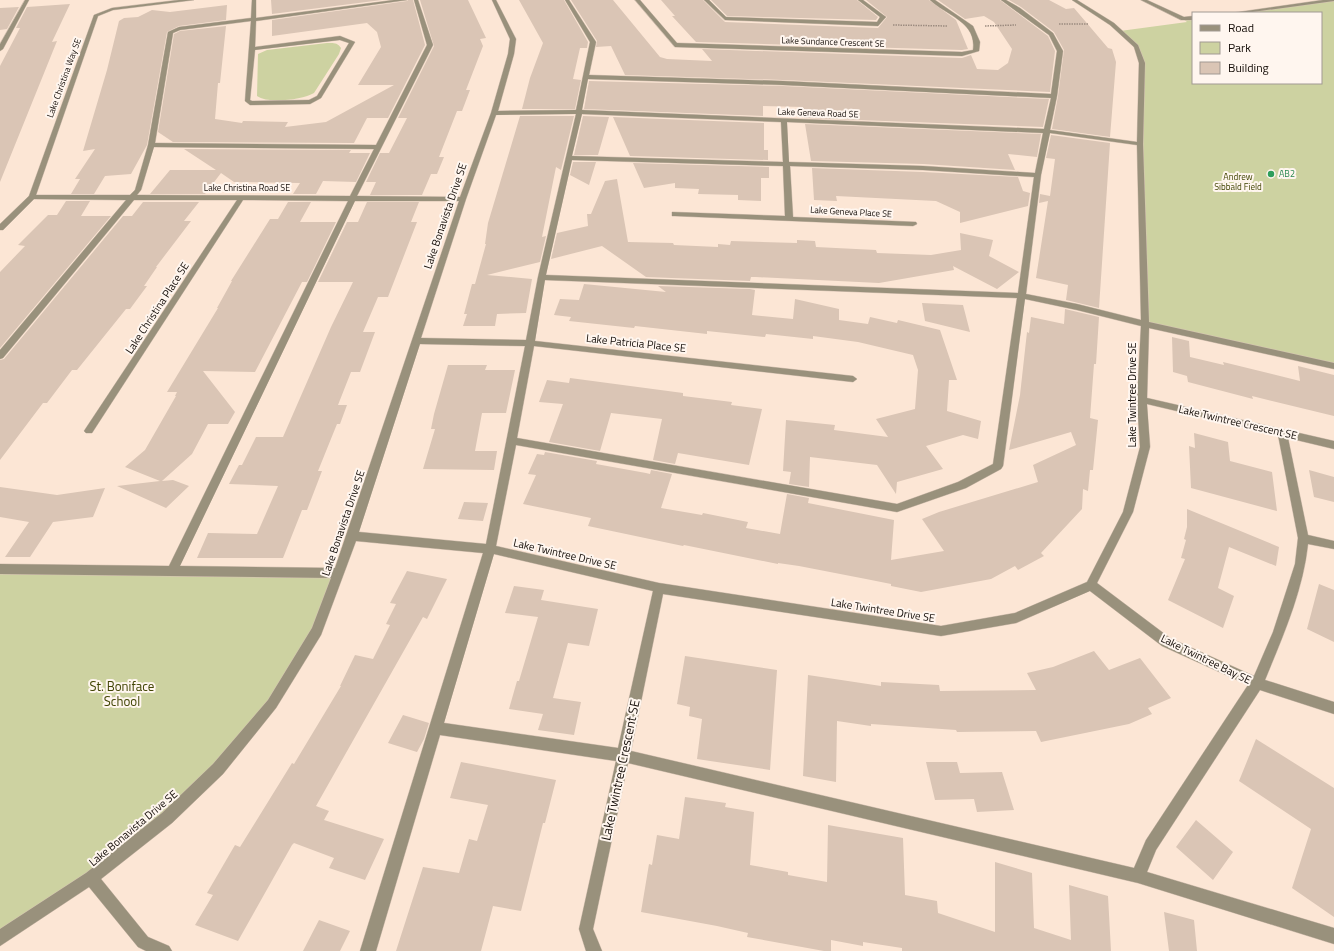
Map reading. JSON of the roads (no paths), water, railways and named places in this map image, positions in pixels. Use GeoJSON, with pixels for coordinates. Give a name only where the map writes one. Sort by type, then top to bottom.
{"type":"FeatureCollection","features":[{"type":"Feature","properties":{"kind":"street"},"geometry":{"type":"LineString","coordinates":[[0,49],[27,0]]}},
{"type":"Feature","properties":{"kind":"street","name":"Lake Christina Way SE"},"geometry":{"type":"LineString","coordinates":[[0,228],[32,197],[96,15],[112,9],[192,0]]}},
{"type":"Feature","properties":{"kind":"street"},"geometry":{"type":"LineString","coordinates":[[252,49],[340,38],[352,42],[319,97],[310,102],[250,103],[247,100],[252,49],[254,0]]}},
{"type":"Feature","properties":{"kind":"street"},"geometry":{"type":"LineString","coordinates":[[0,356],[138,190],[151,145],[171,32],[179,28],[405,0]]}},
{"type":"Feature","properties":{"kind":"street"},"geometry":{"type":"LineString","coordinates":[[172,572],[353,198],[430,45],[416,0]]}},
{"type":"Feature","properties":{"kind":"street","name":"Lake Bonavista Drive SE"},"geometry":{"type":"LineString","coordinates":[[0,938],[91,878],[167,818],[207,780],[218,769],[272,704],[317,631],[352,536],[463,199],[494,113],[511,54],[513,39],[494,0]]}},
{"type":"Feature","properties":{"kind":"street"},"geometry":{"type":"LineString","coordinates":[[368,951],[490,550],[512,441],[542,277],[593,42],[567,0]]}},
{"type":"Feature","properties":{"kind":"street","name":"Lake Sundance Crescent SE"},"geometry":{"type":"LineString","coordinates":[[637,0],[675,44],[962,54],[976,51],[977,42],[971,27],[932,0]]}},
{"type":"Feature","properties":{"kind":"street"},"geometry":{"type":"LineString","coordinates":[[706,0],[725,18],[878,24],[883,17],[860,0]]}},
{"type":"Feature","properties":{"kind":"street"},"geometry":{"type":"LineString","coordinates":[[512,441],[898,508],[962,485],[998,466],[1038,175],[1054,96],[1060,51],[1051,34],[1004,0]]}},
{"type":"Feature","properties":{"kind":"street"},"geometry":{"type":"LineString","coordinates":[[1143,0],[1183,19],[1192,18]]}},
{"type":"Feature","properties":{"kind":"street"},"geometry":{"type":"LineString","coordinates":[[1242,12],[1334,0]]}},
{"type":"Feature","properties":{"kind":"street","name":"Lake Twintree Drive SE"},"geometry":{"type":"LineString","coordinates":[[352,536],[490,550],[659,588],[941,632],[1016,618],[1091,585],[1128,512],[1145,447],[1142,400],[1145,324],[1140,144],[1142,63],[1136,46],[1112,24],[1078,1]]}},
{"type":"Feature","properties":{"kind":"street"},"geometry":{"type":"LineString","coordinates":[[586,77],[783,83],[1054,96]]}},
{"type":"Feature","properties":{"kind":"street","name":"Lake Geneva Road SE"},"geometry":{"type":"LineString","coordinates":[[494,113],[579,112],[1046,131],[1140,144]]}},
{"type":"Feature","properties":{"kind":"street"},"geometry":{"type":"LineString","coordinates":[[784,120],[789,218]]}},
{"type":"Feature","properties":{"kind":"street"},"geometry":{"type":"LineString","coordinates":[[151,145],[378,147]]}},
{"type":"Feature","properties":{"kind":"street"},"geometry":{"type":"LineString","coordinates":[[569,158],[923,168],[1038,175]]}},
{"type":"Feature","properties":{"kind":"street","name":"Lake Christina Road SE"},"geometry":{"type":"LineString","coordinates":[[32,197],[463,199]]}},
{"type":"Feature","properties":{"kind":"street","name":"Lake Christina Place SE"},"geometry":{"type":"LineString","coordinates":[[89,431],[242,197]]}},
{"type":"Feature","properties":{"kind":"street","name":"Lake Geneva Place SE"},"geometry":{"type":"LineString","coordinates":[[675,214],[913,224]]}},
{"type":"Feature","properties":{"kind":"street"},"geometry":{"type":"LineString","coordinates":[[542,277],[1022,296],[1077,307],[1145,324],[1334,366]]}},
{"type":"Feature","properties":{"kind":"street","name":"Lake Patricia Place SE"},"geometry":{"type":"LineString","coordinates":[[416,341],[529,343],[853,379]]}},
{"type":"Feature","properties":{"kind":"street","name":"Lake Twintree Crescent SE"},"geometry":{"type":"LineString","coordinates":[[1142,400],[1334,445]]}},
{"type":"Feature","properties":{"kind":"street"},"geometry":{"type":"LineString","coordinates":[[1138,876],[1150,845],[1257,683],[1280,632],[1300,564],[1304,538],[1282,432]]}},
{"type":"Feature","properties":{"kind":"street"},"geometry":{"type":"LineString","coordinates":[[1304,538],[1334,546]]}},
{"type":"Feature","properties":{"kind":"street"},"geometry":{"type":"LineString","coordinates":[[0,570],[338,573]]}},
{"type":"Feature","properties":{"kind":"street","name":"Lake Twintree Bay SE"},"geometry":{"type":"LineString","coordinates":[[1091,585],[1166,642],[1257,683],[1334,708]]}},
{"type":"Feature","properties":{"kind":"street","name":"Lake Twintree Crescent SE"},"geometry":{"type":"LineString","coordinates":[[594,951],[586,930],[622,755],[659,588]]}},
{"type":"Feature","properties":{"kind":"street"},"geometry":{"type":"LineString","coordinates":[[436,728],[622,755],[1138,876],[1334,936]]}},
{"type":"Feature","properties":{"kind":"street"},"geometry":{"type":"LineString","coordinates":[[91,878],[142,942],[164,951]]}},
{"type":"Feature","properties":{"kind":"place","name":"AB2"},"geometry":{"type":"Point","coordinates":[1271,174]}},
{"type":"Feature","properties":{"kind":"park label","name":"Andrew Sibbald Field"},"geometry":{"type":"Point","coordinates":[1238,182]}},
{"type":"Feature","properties":{"kind":"park label","name":"St. Boniface School"},"geometry":{"type":"Point","coordinates":[122,694]}}]}
